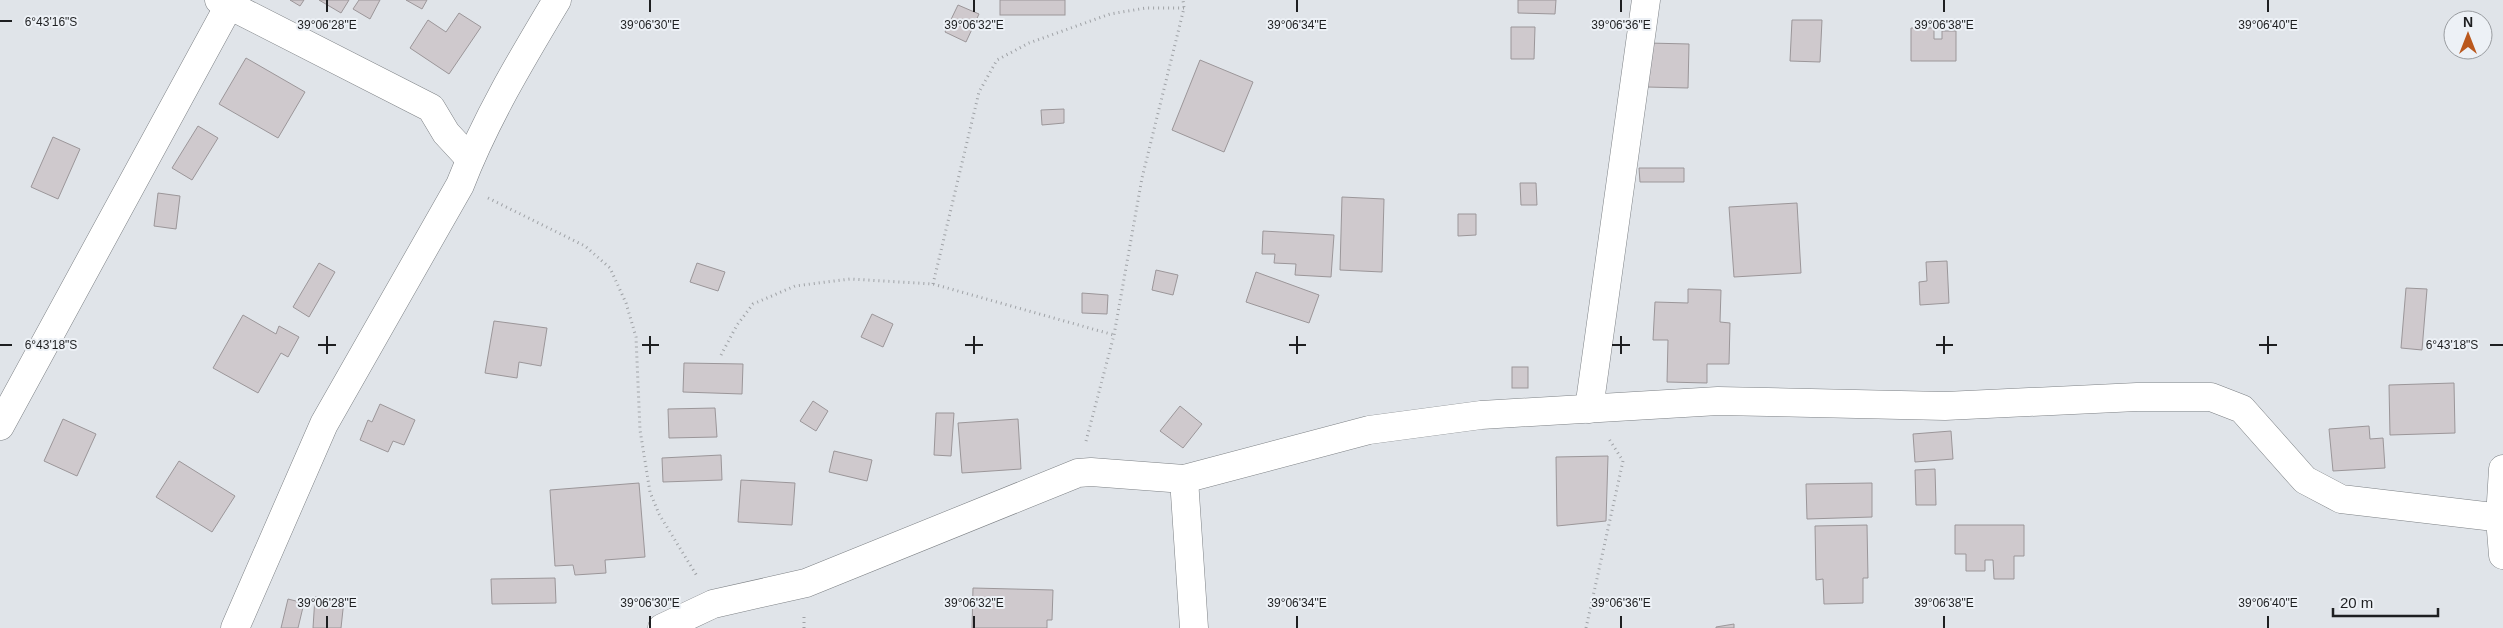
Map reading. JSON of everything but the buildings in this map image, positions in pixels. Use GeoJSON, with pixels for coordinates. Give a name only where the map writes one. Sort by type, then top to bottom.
{"type":"FeatureCollection","features":[{"type":"Feature","properties":{"kind":"street"},"geometry":{"type":"LineString","coordinates":[[235,628],[324,424],[460,185],[470,159],[505,88],[557,0]]}},
{"type":"Feature","properties":{"kind":"street"},"geometry":{"type":"LineString","coordinates":[[1589,409],[1646,0]]}},
{"type":"Feature","properties":{"kind":"street"},"geometry":{"type":"LineString","coordinates":[[0,426],[227,2],[431,108],[446,133],[470,159]]}},
{"type":"Feature","properties":{"kind":"street"},"geometry":{"type":"LineString","coordinates":[[662,628],[713,604],[806,583],[1078,473],[1091,472],[1184,479],[1369,430],[1481,414],[1718,401],[1945,406],[2137,397],[2211,397],[2242,409],[2305,480],[2341,499],[2502,518]]}},
{"type":"Feature","properties":{"kind":"street"},"geometry":{"type":"LineString","coordinates":[[2503,469],[2503,555]]}},
{"type":"Feature","properties":{"kind":"street"},"geometry":{"type":"LineString","coordinates":[[1184,479],[1194,628]]}},
{"type":"Feature","properties":{"kind":"path"},"geometry":{"type":"LineString","coordinates":[[1078,473],[1114,335],[1142,178],[1184,8],[1183,0]]}},
{"type":"Feature","properties":{"kind":"path"},"geometry":{"type":"LineString","coordinates":[[933,284],[979,92],[997,60],[1029,43],[1110,14],[1146,8],[1184,8]]}},
{"type":"Feature","properties":{"kind":"path"},"geometry":{"type":"LineString","coordinates":[[460,185],[585,246],[610,268],[626,303],[636,336],[640,430],[650,492],[659,514],[713,604]]}},
{"type":"Feature","properties":{"kind":"path"},"geometry":{"type":"LineString","coordinates":[[721,354],[737,325],[753,304],[795,286],[850,279],[933,284],[1114,335]]}},
{"type":"Feature","properties":{"kind":"path"},"geometry":{"type":"LineString","coordinates":[[1586,628],[1623,461],[1589,409]]}}]}
